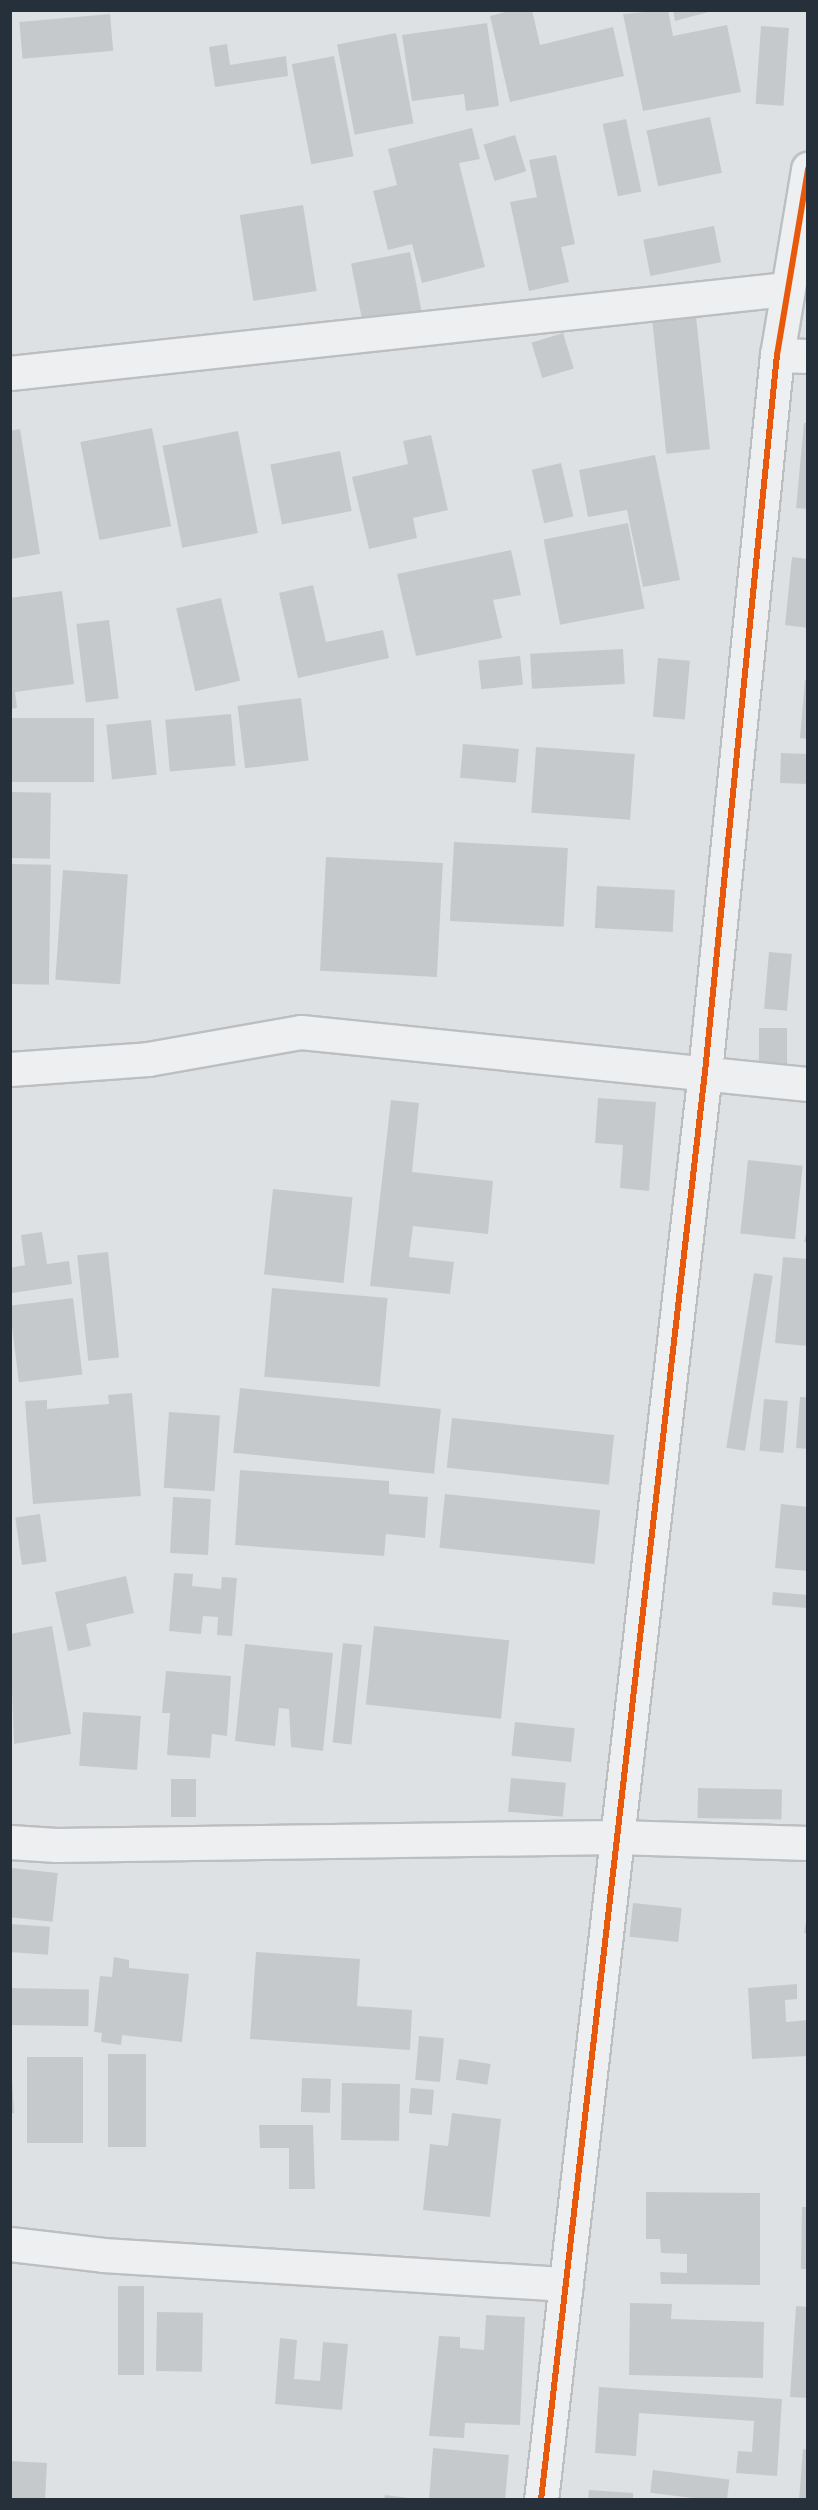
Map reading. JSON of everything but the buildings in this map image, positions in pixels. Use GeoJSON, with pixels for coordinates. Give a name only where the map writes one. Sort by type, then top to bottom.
{"type":"FeatureCollection","features":[{"type":"Feature","properties":{"kind":"street"},"geometry":{"type":"LineString","coordinates":[[541,2499],[705,1072],[792,356],[786,289],[807,169]]}},
{"type":"Feature","properties":{"kind":"street"},"geometry":{"type":"LineString","coordinates":[[10,373],[786,289]]}},
{"type":"Feature","properties":{"kind":"street"},"geometry":{"type":"LineString","coordinates":[[10,1069],[148,1059],[301,1032],[807,1084]]}},
{"type":"Feature","properties":{"kind":"street"},"geometry":{"type":"LineString","coordinates":[[10,1842],[56,1845],[617,1837],[807,1843]]}},
{"type":"Feature","properties":{"kind":"street"},"geometry":{"type":"LineString","coordinates":[[10,2244],[103,2255],[566,2284]]}},
{"type":"Feature","properties":{"kind":"cycle path"},"geometry":{"type":"LineString","coordinates":[[541,2500],[705,1072],[777,355],[808,169]]}}]}
